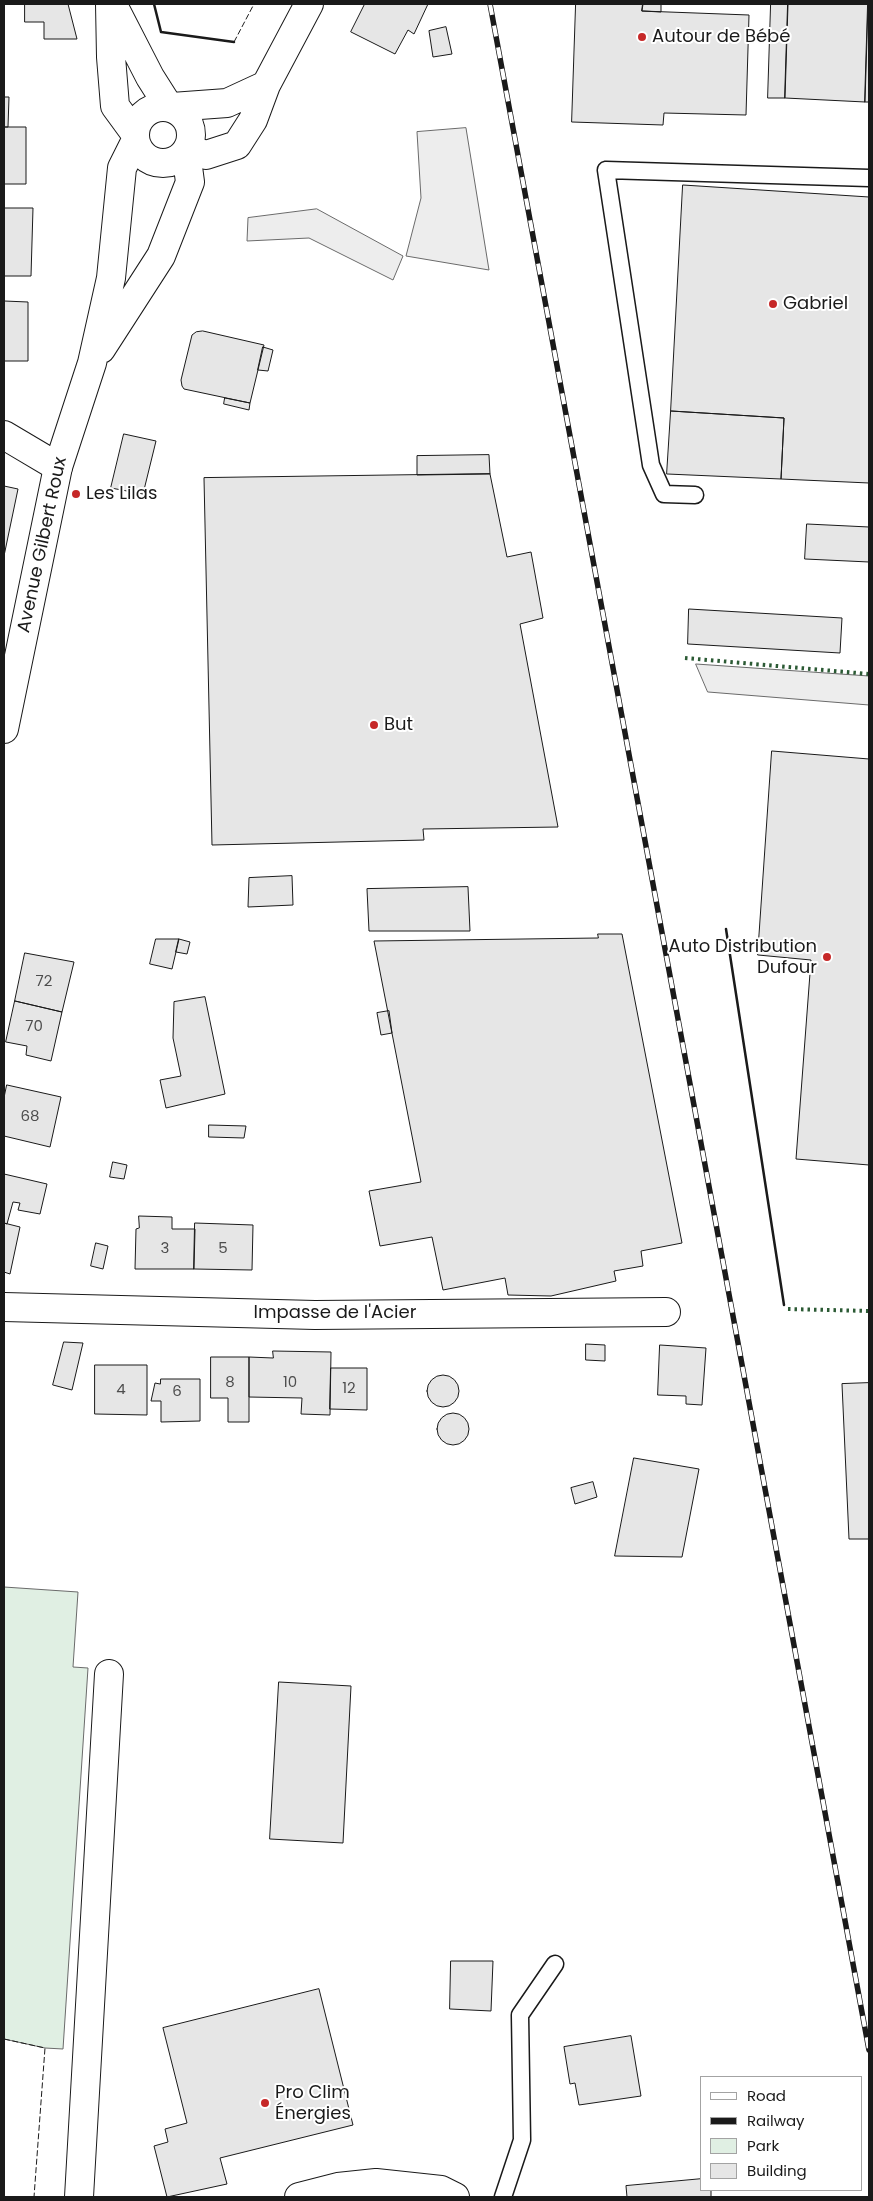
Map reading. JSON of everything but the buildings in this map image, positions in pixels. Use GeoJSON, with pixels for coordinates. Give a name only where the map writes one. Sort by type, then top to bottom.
{"type":"FeatureCollection","features":[{"type":"Feature","properties":{"kind":"street"},"geometry":{"type":"LineString","coordinates":[[111,4],[150,77],[170,107],[186,117],[192,133],[187,151],[173,162],[158,164],[143,156],[135,137],[115,106],[111,57],[111,4]]}},
{"type":"Feature","properties":{"kind":"street"},"geometry":{"type":"LineString","coordinates":[[190,182],[236,145],[253,120],[266,85],[309,4]]}},
{"type":"Feature","properties":{"kind":"street"},"geometry":{"type":"LineString","coordinates":[[135,137],[140,117],[153,108],[227,103],[266,85]]}},
{"type":"Feature","properties":{"kind":"street","name":"Avenue Gilbert Roux"},"geometry":{"type":"LineString","coordinates":[[4,729],[58,468],[92,363],[110,278],[122,168],[135,137]]}},
{"type":"Feature","properties":{"kind":"street"},"geometry":{"type":"LineString","coordinates":[[187,151],[206,155],[236,145]]}},
{"type":"Feature","properties":{"kind":"street","name":"Avenue Gilbert Roux"},"geometry":{"type":"LineString","coordinates":[[92,363],[161,256],[190,182],[187,151]]}},
{"type":"Feature","properties":{"kind":"street"},"geometry":{"type":"LineString","coordinates":[[4,435],[58,468]]}},
{"type":"Feature","properties":{"kind":"street","name":"Impasse de l'Acier"},"geometry":{"type":"LineString","coordinates":[[4,1307],[324,1315],[666,1312]]}},
{"type":"Feature","properties":{"kind":"street"},"geometry":{"type":"LineString","coordinates":[[79,2197],[109,1674]]}},
{"type":"Feature","properties":{"kind":"street"},"geometry":{"type":"LineString","coordinates":[[299,2197],[338,2187],[376,2183],[441,2190],[455,2197]]}},
{"type":"Feature","properties":{"kind":"lane"},"geometry":{"type":"LineString","coordinates":[[695,495],[664,494],[652,465],[606,170],[869,178]]}},
{"type":"Feature","properties":{"kind":"lane"},"geometry":{"type":"LineString","coordinates":[[503,2197],[522,2140],[520,2015],[555,1964]]}},
{"type":"Feature","properties":{"kind":"green space"},"geometry":{"type":"Polygon","coordinates":[[[4,1587],[78,1592],[73,1667],[88,1668],[63,2049],[45,2048],[4,2039],[4,1587]]]}},
{"type":"Feature","properties":{"kind":"shaded area"},"geometry":{"type":"Polygon","coordinates":[[[466,128],[489,270],[406,256],[421,198],[417,132],[466,128]]]}},
{"type":"Feature","properties":{"kind":"shaded area"},"geometry":{"type":"Polygon","coordinates":[[[317,209],[403,256],[393,280],[309,238],[247,241],[248,218],[317,209]]]}},
{"type":"Feature","properties":{"kind":"shaded area"},"geometry":{"type":"Polygon","coordinates":[[[696,664],[869,676],[869,705],[708,692],[696,664]]]}},
{"type":"Feature","properties":{"kind":"railway"},"geometry":{"type":"LineString","coordinates":[[490,4],[869,2050]]}},
{"type":"Feature","properties":{"kind":"hedge"},"geometry":{"type":"LineString","coordinates":[[685,658],[869,674]]}},
{"type":"Feature","properties":{"kind":"hedge"},"geometry":{"type":"LineString","coordinates":[[788,1309],[869,1311]]}},
{"type":"Feature","properties":{"kind":"fence"},"geometry":{"type":"LineString","coordinates":[[234,42],[254,4]]}},
{"type":"Feature","properties":{"kind":"fence"},"geometry":{"type":"LineString","coordinates":[[4,2039],[45,2048],[34,2197]]}},
{"type":"Feature","properties":{"kind":"wall"},"geometry":{"type":"LineString","coordinates":[[154,4],[161,32],[234,42]]}},
{"type":"Feature","properties":{"kind":"wall"},"geometry":{"type":"LineString","coordinates":[[726,929],[784,1305]]}},
{"type":"Feature","properties":{"kind":"place","name":"Autour de Bébé"},"geometry":{"type":"Point","coordinates":[642,37]}},
{"type":"Feature","properties":{"kind":"place","name":"Gabriel"},"geometry":{"type":"Point","coordinates":[773,304]}},
{"type":"Feature","properties":{"kind":"place","name":"Les Lilas"},"geometry":{"type":"Point","coordinates":[76,494]}},
{"type":"Feature","properties":{"kind":"place","name":"But"},"geometry":{"type":"Point","coordinates":[374,725]}},
{"type":"Feature","properties":{"kind":"place","name":"Auto Distribution Dufour"},"geometry":{"type":"Point","coordinates":[827,957]}},
{"type":"Feature","properties":{"kind":"place","name":"Pro Clim Énergies"},"geometry":{"type":"Point","coordinates":[265,2103]}}]}
